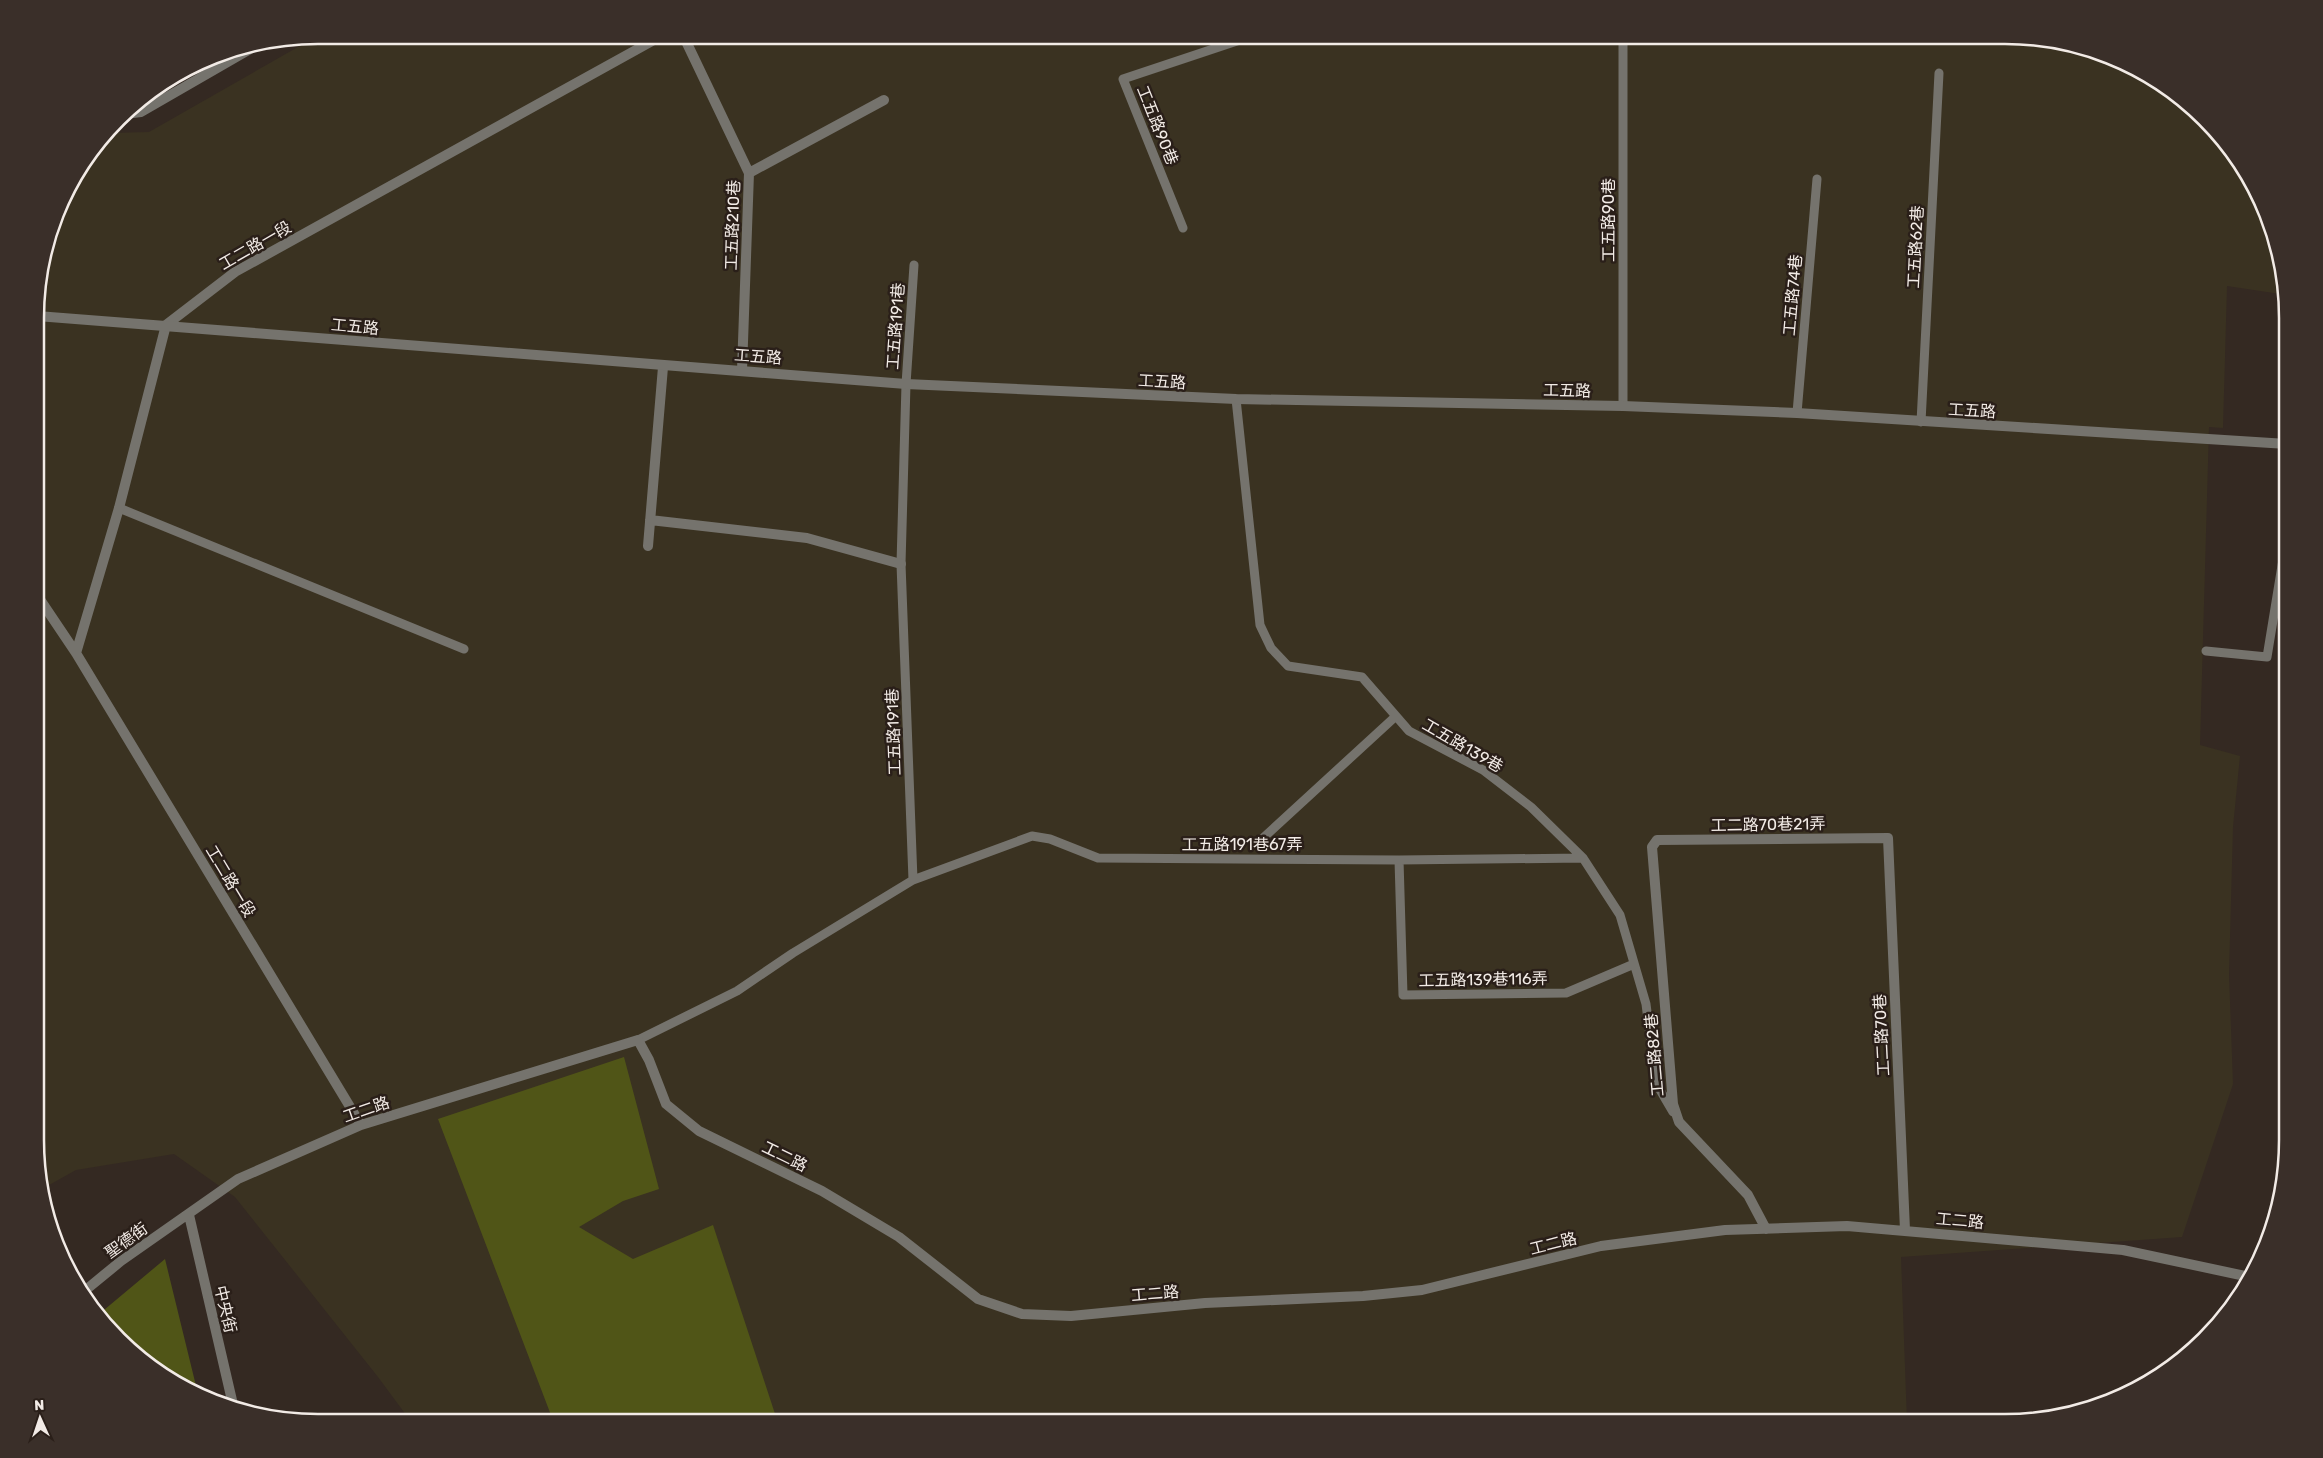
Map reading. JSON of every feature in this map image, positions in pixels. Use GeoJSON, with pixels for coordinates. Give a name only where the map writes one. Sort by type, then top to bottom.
{"type":"FeatureCollection","features":[{"type":"Feature","properties":{"kind":"street","name":"工二路一段"},"geometry":{"type":"LineString","coordinates":[[166,325],[235,272],[647,44]]}},
{"type":"Feature","properties":{"kind":"street","name":"工五路210巷"},"geometry":{"type":"LineString","coordinates":[[687,44],[749,173],[742,370]]}},
{"type":"Feature","properties":{"kind":"street"},"geometry":{"type":"LineString","coordinates":[[136,113],[141,112],[240,55]]}},
{"type":"Feature","properties":{"kind":"street"},"geometry":{"type":"LineString","coordinates":[[749,173],[884,100]]}},
{"type":"Feature","properties":{"kind":"street","name":"工五路"},"geometry":{"type":"LineString","coordinates":[[44,316],[663,367],[742,370],[906,384],[1236,399],[1623,406],[1797,413],[2279,444]]}},
{"type":"Feature","properties":{"kind":"street"},"geometry":{"type":"LineString","coordinates":[[76,653],[120,508],[166,325]]}},
{"type":"Feature","properties":{"kind":"street"},"geometry":{"type":"LineString","coordinates":[[648,546],[663,367]]}},
{"type":"Feature","properties":{"kind":"street"},"geometry":{"type":"LineString","coordinates":[[650,520],[807,538],[902,564]]}},
{"type":"Feature","properties":{"kind":"street","name":"工二路一段"},"geometry":{"type":"LineString","coordinates":[[44,605],[76,653],[362,1124]]}},
{"type":"Feature","properties":{"kind":"street","name":"工二路70巷21弄"},"geometry":{"type":"LineString","coordinates":[[1652,847],[1657,840],[1888,838]]}},
{"type":"Feature","properties":{"kind":"street","name":"工二路70巷"},"geometry":{"type":"LineString","coordinates":[[1888,838],[1905,1230]]}},
{"type":"Feature","properties":{"kind":"street","name":"工二路82巷"},"geometry":{"type":"LineString","coordinates":[[1652,847],[1673,1104],[1678,1122]]}},
{"type":"Feature","properties":{"kind":"street","name":"工二路"},"geometry":{"type":"LineString","coordinates":[[189,1215],[238,1179],[362,1124],[638,1040],[650,1060],[666,1104],[699,1131],[822,1191],[899,1237],[978,1299],[1022,1314],[1071,1316],[1205,1303],[1363,1296],[1422,1290],[1601,1246],[1725,1230],[1847,1226],[2123,1250],[2244,1276]]}},
{"type":"Feature","properties":{"kind":"street"},"geometry":{"type":"LineString","coordinates":[[1678,1122],[1748,1195],[1766,1229]]}},
{"type":"Feature","properties":{"kind":"street","name":"聖德街"},"geometry":{"type":"LineString","coordinates":[[88,1288],[121,1261],[189,1215]]}},
{"type":"Feature","properties":{"kind":"street","name":"中央街"},"geometry":{"type":"LineString","coordinates":[[189,1215],[232,1401]]}},
{"type":"Feature","properties":{"kind":"lane","name":"工五路90巷"},"geometry":{"type":"LineString","coordinates":[[1183,228],[1123,79],[1227,44]]}},
{"type":"Feature","properties":{"kind":"lane","name":"工五路90巷"},"geometry":{"type":"LineString","coordinates":[[1623,44],[1623,406]]}},
{"type":"Feature","properties":{"kind":"lane","name":"工五路62巷"},"geometry":{"type":"LineString","coordinates":[[1921,422],[1939,73]]}},
{"type":"Feature","properties":{"kind":"lane","name":"工五路74巷"},"geometry":{"type":"LineString","coordinates":[[1797,413],[1817,180]]}},
{"type":"Feature","properties":{"kind":"lane","name":"工五路191巷"},"geometry":{"type":"LineString","coordinates":[[913,880],[902,564],[906,384],[914,265]]}},
{"type":"Feature","properties":{"kind":"lane","name":"工五路139巷"},"geometry":{"type":"LineString","coordinates":[[1236,399],[1260,625],[1271,648],[1288,666],[1362,678],[1409,731],[1483,770],[1530,806],[1583,858],[1620,915],[1646,1004],[1656,1083],[1678,1122]]}},
{"type":"Feature","properties":{"kind":"lane"},"geometry":{"type":"LineString","coordinates":[[120,508],[464,649]]}},
{"type":"Feature","properties":{"kind":"lane"},"geometry":{"type":"LineString","coordinates":[[2206,651],[2267,656],[2279,583]]}},
{"type":"Feature","properties":{"kind":"lane"},"geometry":{"type":"LineString","coordinates":[[1263,838],[1396,716]]}},
{"type":"Feature","properties":{"kind":"lane","name":"工五路191巷67弄"},"geometry":{"type":"LineString","coordinates":[[913,880],[1032,836],[1050,838],[1098,858],[1399,860],[1583,858]]}},
{"type":"Feature","properties":{"kind":"lane","name":"工五路139巷116弄"},"geometry":{"type":"LineString","coordinates":[[1399,860],[1403,995],[1566,993],[1634,964]]}},
{"type":"Feature","properties":{"kind":"lane"},"geometry":{"type":"LineString","coordinates":[[638,1040],[738,991],[793,953],[913,880]]}},
{"type":"Feature","properties":{"kind":"shaded area"},"geometry":{"type":"Polygon","coordinates":[[[303,44],[2023,44],[2059,49],[2093,58],[2142,80],[2172,100],[2199,124],[2223,151],[2243,181],[2265,230],[2274,264],[2278,294],[2227,286],[2223,428],[2209,427],[2200,745],[2240,756],[2233,827],[2229,974],[2233,1084],[2182,1237],[1901,1257],[1907,1414],[405,1414],[235,1197],[174,1154],[76,1170],[48,1186],[44,1158],[44,300],[49,264],[58,230],[80,181],[100,151],[116,133],[149,132],[303,44]]]}},
{"type":"Feature","properties":{"kind":"green space"},"geometry":{"type":"Polygon","coordinates":[[[624,1057],[659,1189],[623,1201],[579,1227],[633,1259],[713,1225],[775,1414],[551,1414],[438,1119],[624,1057]]]}},
{"type":"Feature","properties":{"kind":"green space"},"geometry":{"type":"Polygon","coordinates":[[[165,1259],[196,1385],[151,1358],[124,1334],[103,1311],[165,1259]]]}}]}
